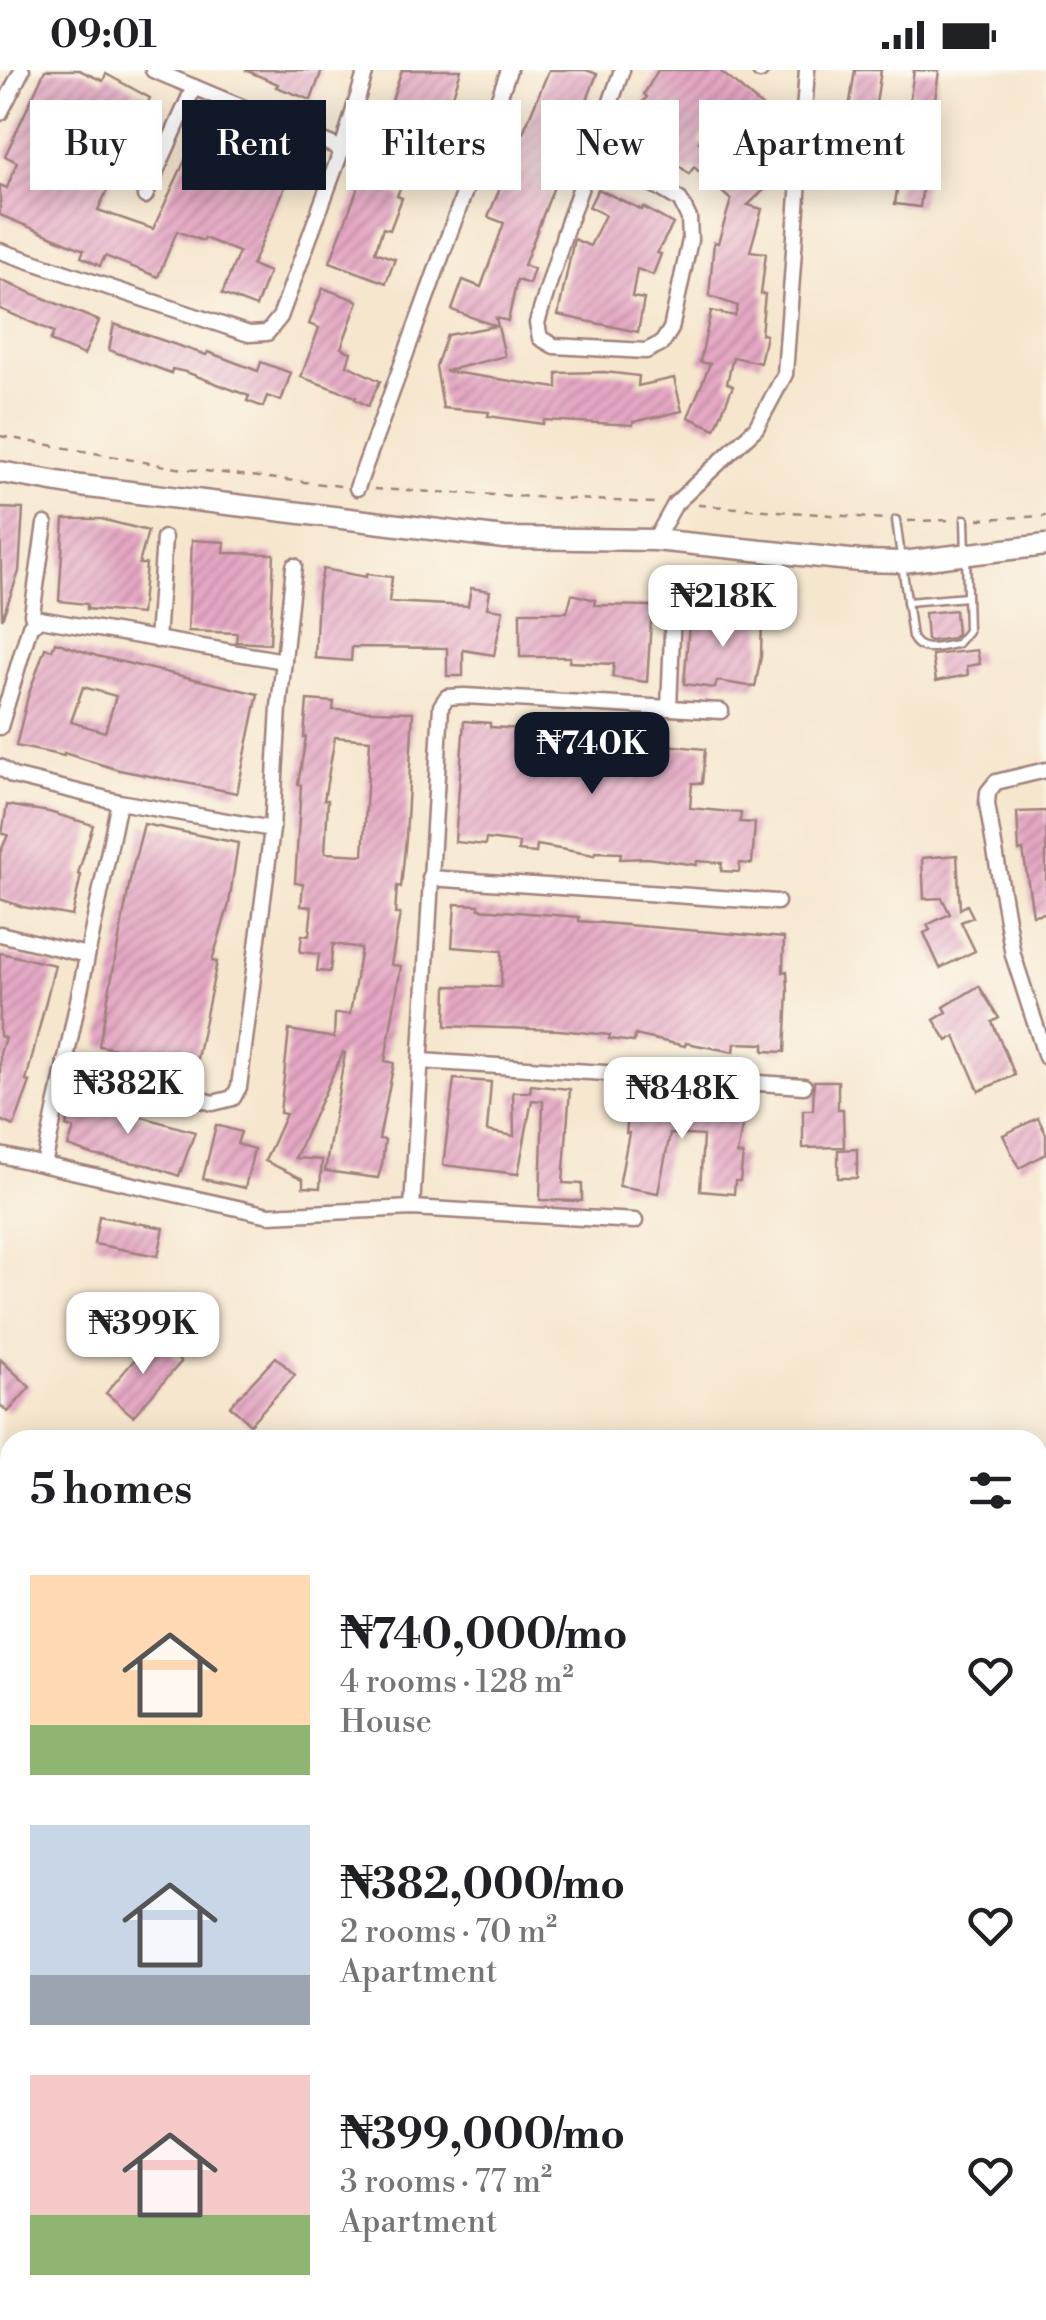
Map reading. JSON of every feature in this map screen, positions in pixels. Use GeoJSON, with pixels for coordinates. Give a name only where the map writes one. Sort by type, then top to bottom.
{"type":"FeatureCollection","features":[{"type":"Feature","properties":{"kind":"street"},"geometry":{"type":"LineString","coordinates":[[0,114],[22,70]]}},
{"type":"Feature","properties":{"kind":"street"},"geometry":{"type":"LineString","coordinates":[[153,70],[342,149]]}},
{"type":"Feature","properties":{"kind":"street"},"geometry":{"type":"LineString","coordinates":[[0,251],[249,334],[268,333],[280,317],[342,149],[366,70]]}},
{"type":"Feature","properties":{"kind":"street"},"geometry":{"type":"LineString","coordinates":[[357,488],[508,70]]}},
{"type":"Feature","properties":{"kind":"street"},"geometry":{"type":"LineString","coordinates":[[612,100],[622,70]]}},
{"type":"Feature","properties":{"kind":"street"},"geometry":{"type":"LineString","coordinates":[[655,540],[676,504],[756,428],[785,374],[807,70]]}},
{"type":"Feature","properties":{"kind":"street"},"geometry":{"type":"LineString","coordinates":[[145,196],[194,87]]}},
{"type":"Feature","properties":{"kind":"street"},"geometry":{"type":"LineString","coordinates":[[595,150],[680,200],[689,218],[690,240],[671,330],[662,343],[646,351],[554,346],[540,338],[537,323],[595,150]]}},
{"type":"Feature","properties":{"kind":"street"},"geometry":{"type":"LineString","coordinates":[[0,472],[80,486],[504,538],[655,540],[902,562],[1046,544]]}},
{"type":"Feature","properties":{"kind":"street"},"geometry":{"type":"LineString","coordinates":[[35,623],[32,614],[45,524]]}},
{"type":"Feature","properties":{"kind":"street"},"geometry":{"type":"LineString","coordinates":[[157,640],[164,538]]}},
{"type":"Feature","properties":{"kind":"street"},"geometry":{"type":"LineString","coordinates":[[66,1061],[213,1103],[234,1098],[239,1088],[272,829],[294,566]]}},
{"type":"Feature","properties":{"kind":"street"},"geometry":{"type":"LineString","coordinates":[[669,708],[673,608]]}},
{"type":"Feature","properties":{"kind":"street"},"geometry":{"type":"LineString","coordinates":[[0,727],[30,626],[40,618],[284,661]]}},
{"type":"Feature","properties":{"kind":"street"},"geometry":{"type":"LineString","coordinates":[[412,1208],[441,706],[447,697],[721,711]]}},
{"type":"Feature","properties":{"kind":"street"},"geometry":{"type":"LineString","coordinates":[[0,767],[13,776],[119,802],[272,829]]}},
{"type":"Feature","properties":{"kind":"street"},"geometry":{"type":"LineString","coordinates":[[1046,770],[996,782],[988,792],[986,804],[1013,955],[1046,1057]]}},
{"type":"Feature","properties":{"kind":"street"},"geometry":{"type":"LineString","coordinates":[[44,1166],[119,802]]}},
{"type":"Feature","properties":{"kind":"street"},"geometry":{"type":"LineString","coordinates":[[430,878],[777,902]]}},
{"type":"Feature","properties":{"kind":"street"},"geometry":{"type":"LineString","coordinates":[[0,934],[88,955]]}},
{"type":"Feature","properties":{"kind":"street"},"geometry":{"type":"LineString","coordinates":[[421,1061],[804,1086]]}},
{"type":"Feature","properties":{"kind":"street"},"geometry":{"type":"LineString","coordinates":[[0,1154],[269,1215],[412,1208],[636,1221]]}},
{"type":"Feature","properties":{"kind":"lane"},"geometry":{"type":"LineString","coordinates":[[896,520],[912,637],[923,648],[957,644],[968,631],[966,520]]}},
{"type":"Feature","properties":{"kind":"lane"},"geometry":{"type":"LineString","coordinates":[[907,602],[968,597]]}},
{"type":"Feature","properties":{"kind":"path"},"geometry":{"type":"LineString","coordinates":[[0,436],[177,468],[357,488],[896,520],[1046,516]]}},
{"type":"Feature","properties":{"kind":"building"},"geometry":{"type":"Polygon","coordinates":[[[45,70],[79,70],[103,81],[106,74],[150,98],[149,100],[31,100],[45,70]]]}},
{"type":"Feature","properties":{"kind":"building"},"geometry":{"type":"Polygon","coordinates":[[[245,70],[322,70],[311,100],[276,87],[278,84],[245,70]]]}},
{"type":"Feature","properties":{"kind":"building"},"geometry":{"type":"Polygon","coordinates":[[[402,70],[461,70],[452,100],[392,100],[402,70]]]}},
{"type":"Feature","properties":{"kind":"building"},"geometry":{"type":"Polygon","coordinates":[[[549,70],[586,70],[597,74],[587,100],[541,100],[541,190],[553,190],[524,265],[534,269],[529,284],[517,280],[508,321],[496,318],[505,356],[445,371],[557,388],[557,373],[639,376],[638,386],[674,378],[682,411],[633,425],[544,420],[543,424],[488,416],[489,412],[443,408],[436,366],[447,335],[496,326],[452,310],[463,280],[481,287],[504,223],[488,217],[499,190],[521,190],[521,137],[549,70]]]}},
{"type":"Feature","properties":{"kind":"building"},"geometry":{"type":"Polygon","coordinates":[[[658,70],[719,70],[755,100],[699,100],[699,171],[694,167],[689,174],[679,166],[679,100],[645,100],[644,94],[658,70]]]}},
{"type":"Feature","properties":{"kind":"building"},"geometry":{"type":"Polygon","coordinates":[[[855,70],[881,70],[877,100],[850,100],[855,70]]]}},
{"type":"Feature","properties":{"kind":"building"},"geometry":{"type":"Polygon","coordinates":[[[914,70],[939,71],[935,100],[910,100],[914,70]]]}},
{"type":"Feature","properties":{"kind":"building"},"geometry":{"type":"Polygon","coordinates":[[[30,102],[30,190],[107,190],[98,210],[153,229],[182,167],[182,190],[284,190],[252,265],[269,272],[256,307],[222,294],[239,252],[204,238],[203,241],[177,231],[158,277],[105,256],[100,266],[81,257],[84,250],[0,215],[0,185],[7,188],[17,162],[5,156],[30,102]]]}},
{"type":"Feature","properties":{"kind":"building"},"geometry":{"type":"Polygon","coordinates":[[[357,190],[399,190],[397,196],[402,198],[390,230],[383,228],[375,252],[395,259],[386,283],[330,262],[357,190]]]}},
{"type":"Feature","properties":{"kind":"building"},"geometry":{"type":"Polygon","coordinates":[[[600,190],[673,224],[657,253],[661,254],[653,275],[637,269],[632,297],[644,299],[638,332],[558,315],[574,239],[590,246],[605,215],[589,207],[600,190]]]}},
{"type":"Feature","properties":{"kind":"building"},"geometry":{"type":"Polygon","coordinates":[[[720,190],[764,190],[748,205],[762,209],[750,251],[766,253],[761,334],[766,335],[760,363],[733,357],[727,383],[733,386],[715,429],[688,417],[710,364],[700,362],[711,311],[735,316],[738,306],[709,296],[714,242],[718,243],[731,200],[720,190]]]}},
{"type":"Feature","properties":{"kind":"building"},"geometry":{"type":"Polygon","coordinates":[[[897,190],[922,190],[920,207],[895,204],[897,190]]]}},
{"type":"Feature","properties":{"kind":"building"},"geometry":{"type":"Polygon","coordinates":[[[0,280],[99,321],[84,355],[50,341],[54,332],[0,309],[0,280]]]}},
{"type":"Feature","properties":{"kind":"building"},"geometry":{"type":"Polygon","coordinates":[[[323,288],[358,301],[341,348],[351,352],[347,365],[380,381],[368,406],[356,397],[301,377],[319,328],[309,324],[323,288]]]}},
{"type":"Feature","properties":{"kind":"building"},"geometry":{"type":"Polygon","coordinates":[[[114,324],[258,371],[261,362],[291,373],[281,401],[267,396],[263,407],[247,401],[249,396],[186,372],[172,369],[171,373],[109,350],[114,324]]]}},
{"type":"Feature","properties":{"kind":"building"},"geometry":{"type":"Polygon","coordinates":[[[0,508],[23,509],[19,572],[2,619],[0,508]]]}},
{"type":"Feature","properties":{"kind":"building"},"geometry":{"type":"Polygon","coordinates":[[[64,519],[101,519],[148,531],[139,564],[146,564],[141,614],[87,609],[87,604],[59,601],[64,519]]]}},
{"type":"Feature","properties":{"kind":"building"},"geometry":{"type":"Polygon","coordinates":[[[192,540],[225,542],[224,553],[274,554],[270,644],[236,642],[237,633],[188,631],[192,540]]]}},
{"type":"Feature","properties":{"kind":"building"},"geometry":{"type":"Polygon","coordinates":[[[323,569],[392,577],[389,602],[468,606],[471,588],[490,591],[487,608],[503,610],[494,655],[463,650],[463,676],[447,676],[447,648],[352,647],[351,661],[315,658],[323,569]]]}},
{"type":"Feature","properties":{"kind":"building"},"geometry":{"type":"Polygon","coordinates":[[[572,594],[595,600],[594,605],[652,606],[647,682],[612,677],[614,664],[569,662],[570,657],[520,657],[520,612],[567,612],[572,594]]]}},
{"type":"Feature","properties":{"kind":"building"},"geometry":{"type":"Polygon","coordinates":[[[955,610],[957,634],[953,638],[927,639],[925,613],[955,610]]]}},
{"type":"Feature","properties":{"kind":"building"},"geometry":{"type":"Polygon","coordinates":[[[690,613],[762,617],[755,687],[717,681],[715,688],[684,684],[690,613]]]}},
{"type":"Feature","properties":{"kind":"building"},"geometry":{"type":"Polygon","coordinates":[[[55,642],[97,656],[258,694],[237,793],[119,770],[64,753],[16,746],[45,648],[52,650],[55,642]],[[83,687],[71,722],[105,732],[116,696],[83,687]]]}},
{"type":"Feature","properties":{"kind":"building"},"geometry":{"type":"Polygon","coordinates":[[[977,650],[980,664],[967,666],[968,675],[936,681],[932,655],[977,650]]]}},
{"type":"Feature","properties":{"kind":"building"},"geometry":{"type":"Polygon","coordinates":[[[307,700],[334,702],[333,710],[413,712],[406,838],[395,914],[400,914],[391,965],[401,966],[385,1061],[394,1063],[379,1139],[385,1140],[382,1164],[378,1178],[325,1171],[343,1052],[295,1158],[322,1160],[320,1188],[303,1187],[303,1179],[265,1161],[286,1114],[280,1113],[289,1030],[334,1038],[335,1014],[350,1014],[361,948],[333,944],[330,972],[317,971],[319,954],[300,952],[302,935],[309,936],[312,907],[301,906],[303,884],[295,883],[301,785],[298,784],[307,700]],[[335,737],[324,800],[328,800],[325,853],[363,855],[370,740],[335,737]]]}},
{"type":"Feature","properties":{"kind":"building"},"geometry":{"type":"Polygon","coordinates":[[[464,721],[490,723],[490,727],[591,733],[590,738],[618,740],[620,733],[657,741],[656,744],[705,749],[702,783],[692,783],[690,808],[741,813],[740,822],[755,823],[752,864],[740,863],[739,872],[721,871],[722,863],[697,861],[696,865],[648,858],[620,859],[621,853],[594,855],[537,845],[536,853],[518,851],[519,843],[486,839],[485,845],[455,842],[464,721]]]}},
{"type":"Feature","properties":{"kind":"building"},"geometry":{"type":"Polygon","coordinates":[[[7,805],[93,825],[78,874],[81,875],[72,916],[0,899],[0,853],[8,835],[2,834],[7,805]]]}},
{"type":"Feature","properties":{"kind":"building"},"geometry":{"type":"Polygon","coordinates":[[[1046,811],[1046,913],[1033,915],[1023,850],[1019,851],[1017,812],[1046,811]]]}},
{"type":"Feature","properties":{"kind":"building"},"geometry":{"type":"Polygon","coordinates":[[[144,824],[238,843],[229,904],[212,961],[217,962],[196,1063],[99,1046],[144,824]]]}},
{"type":"Feature","properties":{"kind":"building"},"geometry":{"type":"Polygon","coordinates":[[[957,855],[960,909],[967,905],[973,917],[961,922],[975,951],[940,968],[924,933],[930,930],[927,925],[950,914],[942,898],[924,899],[922,858],[957,855]]]}},
{"type":"Feature","properties":{"kind":"building"},"geometry":{"type":"Polygon","coordinates":[[[455,904],[579,917],[579,921],[784,938],[783,972],[787,971],[788,991],[785,1052],[764,1051],[764,1044],[735,1043],[734,1052],[635,1035],[634,1042],[609,1039],[610,1035],[559,1030],[446,1026],[447,986],[501,987],[502,951],[452,947],[455,904]]]}},
{"type":"Feature","properties":{"kind":"building"},"geometry":{"type":"Polygon","coordinates":[[[0,953],[55,965],[26,1081],[30,1082],[14,1126],[0,1120],[0,1053],[5,1038],[0,1036],[0,953]]]}},
{"type":"Feature","properties":{"kind":"building"},"geometry":{"type":"Polygon","coordinates":[[[979,986],[999,1018],[992,1022],[1015,1075],[979,1091],[955,1036],[947,1041],[934,1020],[947,1012],[944,1007],[979,986]]]}},
{"type":"Feature","properties":{"kind":"building"},"geometry":{"type":"Polygon","coordinates":[[[454,1079],[491,1082],[487,1131],[514,1136],[513,1092],[530,1092],[531,1085],[570,1089],[563,1183],[582,1184],[582,1201],[540,1200],[543,1101],[532,1100],[518,1174],[443,1165],[454,1079]]]}},
{"type":"Feature","properties":{"kind":"building"},"geometry":{"type":"Polygon","coordinates":[[[814,1081],[838,1081],[844,1147],[803,1148],[803,1110],[813,1110],[814,1081]]]}},
{"type":"Feature","properties":{"kind":"building"},"geometry":{"type":"Polygon","coordinates":[[[631,1094],[708,1107],[708,1101],[746,1107],[737,1154],[743,1155],[740,1181],[735,1181],[734,1194],[700,1191],[703,1136],[670,1134],[658,1193],[619,1186],[629,1133],[631,1094]]]}},
{"type":"Feature","properties":{"kind":"building"},"geometry":{"type":"Polygon","coordinates":[[[76,1098],[195,1132],[179,1176],[68,1146],[74,1129],[66,1126],[76,1098]]]}},
{"type":"Feature","properties":{"kind":"building"},"geometry":{"type":"Polygon","coordinates":[[[1038,1118],[1046,1134],[1046,1154],[1019,1168],[1003,1135],[1038,1118]]]}},
{"type":"Feature","properties":{"kind":"building"},"geometry":{"type":"Polygon","coordinates":[[[216,1125],[241,1132],[237,1144],[254,1149],[245,1188],[203,1179],[216,1125]]]}},
{"type":"Feature","properties":{"kind":"building"},"geometry":{"type":"Polygon","coordinates":[[[857,1149],[857,1178],[838,1178],[838,1150],[857,1149]]]}},
{"type":"Feature","properties":{"kind":"building"},"geometry":{"type":"Polygon","coordinates":[[[99,1216],[164,1228],[158,1256],[94,1244],[99,1216]]]}},
{"type":"Feature","properties":{"kind":"building"},"geometry":{"type":"Polygon","coordinates":[[[153,1338],[181,1362],[133,1416],[106,1393],[153,1338]]]}},
{"type":"Feature","properties":{"kind":"building"},"geometry":{"type":"Polygon","coordinates":[[[276,1357],[295,1375],[250,1424],[230,1406],[276,1357]]]}},
{"type":"Feature","properties":{"kind":"building"},"geometry":{"type":"Polygon","coordinates":[[[0,1359],[30,1387],[8,1412],[0,1405],[0,1359]]]}}]}
